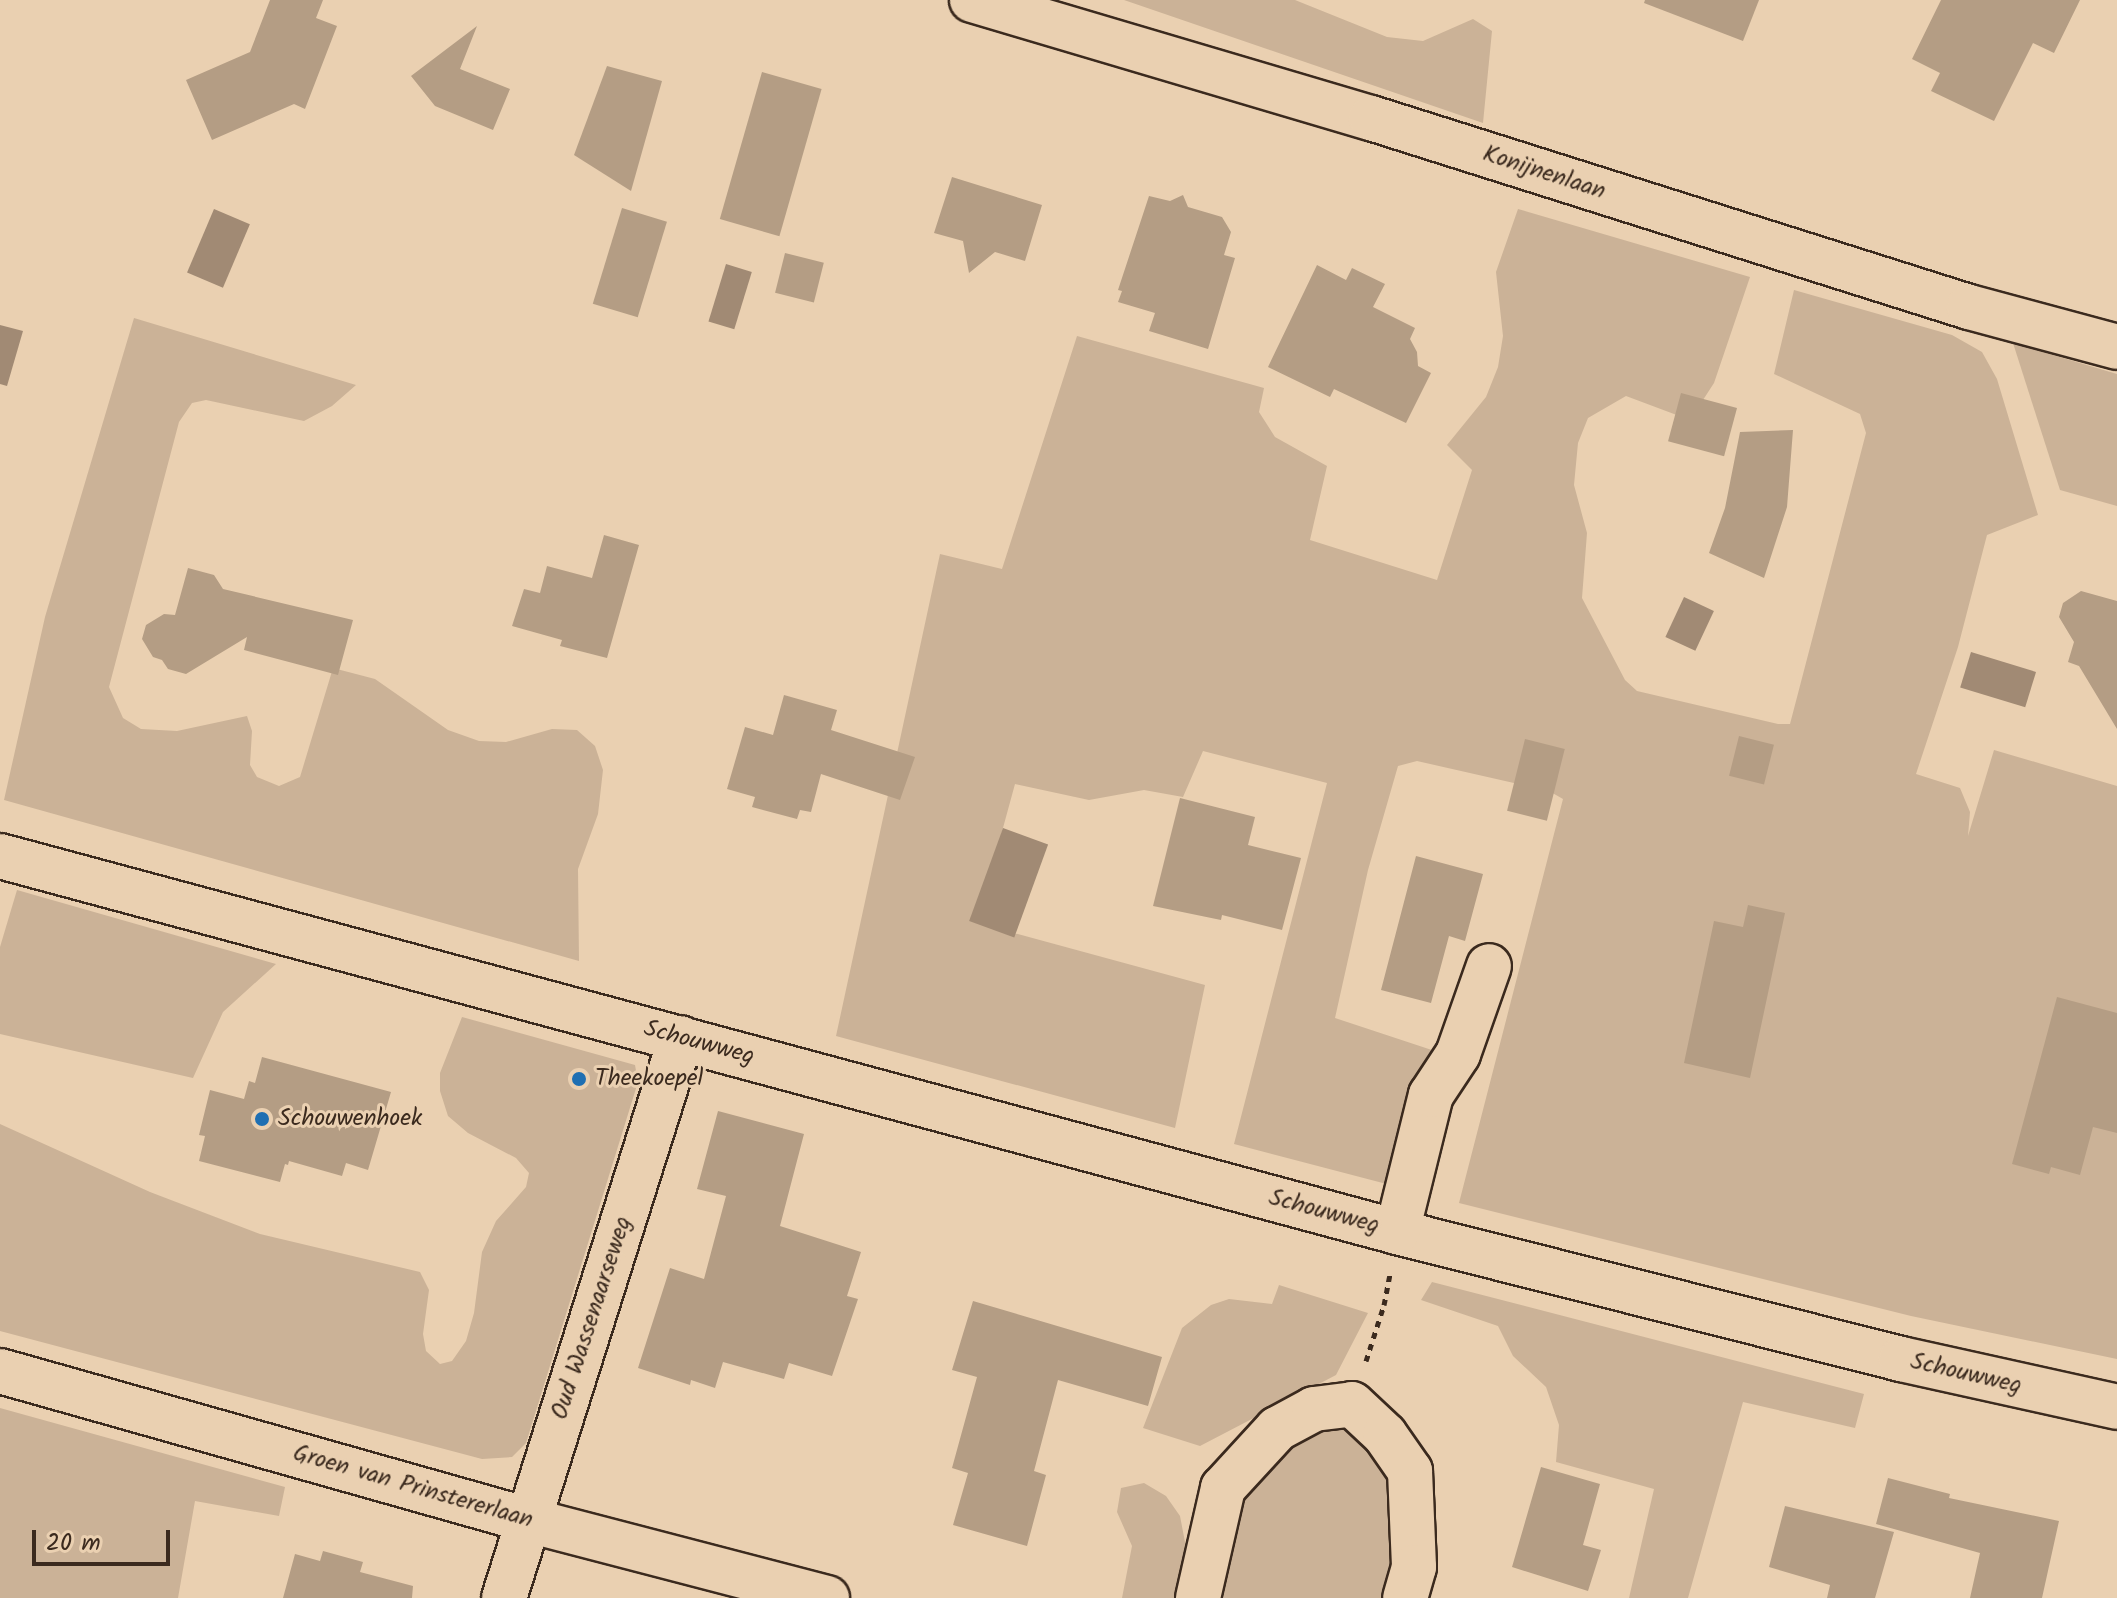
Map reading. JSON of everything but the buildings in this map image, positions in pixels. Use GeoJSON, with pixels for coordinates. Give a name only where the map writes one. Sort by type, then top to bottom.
{"type":"FeatureCollection","features":[{"type":"Feature","properties":{"kind":"street","name":"Konijnenlaan"},"geometry":{"type":"LineString","coordinates":[[972,0],[1386,123],[1969,307],[2117,347]]}},
{"type":"Feature","properties":{"kind":"street","name":"Schouwweg"},"geometry":{"type":"LineString","coordinates":[[0,856],[1397,1232],[1901,1359],[2117,1407]]}},
{"type":"Feature","properties":{"kind":"street"},"geometry":{"type":"LineString","coordinates":[[1397,1232],[1431,1095],[1458,1054],[1489,966]]}},
{"type":"Feature","properties":{"kind":"street","name":"Oud Wassenaarseweg"},"geometry":{"type":"LineString","coordinates":[[504,1598],[681,1038]]}},
{"type":"Feature","properties":{"kind":"street","name":"Groen van Prinstererlaan"},"geometry":{"type":"LineString","coordinates":[[0,1371],[528,1520],[827,1598]]}},
{"type":"Feature","properties":{"kind":"street"},"geometry":{"type":"LineString","coordinates":[[1198,1598],[1223,1488],[1277,1429],[1314,1409],[1352,1404],[1385,1435],[1410,1471],[1414,1567],[1405,1598]]}},
{"type":"Feature","properties":{"kind":"path","name":"Schouwweg"},"geometry":{"type":"LineString","coordinates":[[1352,1404],[1384,1305],[1397,1232]]}},
{"type":"Feature","properties":{"kind":"shaded area"},"geometry":{"type":"Polygon","coordinates":[[[1124,0],[1295,0],[1387,37],[1423,41],[1473,19],[1492,31],[1483,123],[1124,0]]]}},
{"type":"Feature","properties":{"kind":"shaded area"},"geometry":{"type":"Polygon","coordinates":[[[214,209],[250,224],[223,288],[187,273],[214,209]]]}},
{"type":"Feature","properties":{"kind":"shaded area"},"geometry":{"type":"Polygon","coordinates":[[[1518,209],[1750,277],[1714,383],[1690,420],[1626,396],[1588,418],[1578,443],[1574,485],[1587,533],[1582,598],[1625,680],[1637,691],[1778,724],[1790,724],[1866,433],[1860,414],[1774,374],[1794,290],[1952,335],[1982,352],[1997,379],[2038,515],[1987,535],[1958,647],[1916,774],[1960,788],[1970,812],[1968,836],[1994,750],[2117,786],[2117,1359],[1911,1316],[1459,1203],[1563,799],[1549,791],[1417,761],[1398,766],[1368,870],[1335,1018],[1456,1058],[1421,1193],[1234,1144],[1327,783],[1203,751],[1183,797],[1144,790],[1089,800],[1015,784],[977,923],[1205,985],[1175,1128],[836,1036],[940,554],[1002,569],[1077,336],[1264,388],[1259,412],[1275,437],[1327,466],[1310,540],[1437,580],[1472,470],[1447,445],[1486,397],[1498,367],[1503,336],[1496,272],[1518,209]]]}},
{"type":"Feature","properties":{"kind":"shaded area"},"geometry":{"type":"Polygon","coordinates":[[[726,264],[752,272],[734,329],[708,321],[726,264]]]}},
{"type":"Feature","properties":{"kind":"shaded area"},"geometry":{"type":"Polygon","coordinates":[[[134,318],[356,385],[332,406],[304,421],[206,400],[192,403],[179,422],[109,687],[123,718],[141,729],[177,731],[247,716],[252,731],[250,765],[257,777],[279,786],[300,777],[333,668],[375,679],[448,730],[479,741],[506,742],[552,729],[577,730],[595,746],[603,770],[598,814],[578,869],[579,961],[4,800],[45,617],[134,318]]]}},
{"type":"Feature","properties":{"kind":"shaded area"},"geometry":{"type":"Polygon","coordinates":[[[0,325],[23,331],[7,386],[0,384],[0,325]]]}},
{"type":"Feature","properties":{"kind":"shaded area"},"geometry":{"type":"Polygon","coordinates":[[[2013,343],[2117,374],[2117,506],[2060,490],[2013,343]]]}},
{"type":"Feature","properties":{"kind":"shaded area"},"geometry":{"type":"Polygon","coordinates":[[[1684,597],[1714,611],[1695,651],[1665,637],[1684,597]]]}},
{"type":"Feature","properties":{"kind":"shaded area"},"geometry":{"type":"Polygon","coordinates":[[[1971,652],[2036,672],[2025,707],[1960,687],[1971,652]]]}},
{"type":"Feature","properties":{"kind":"shaded area"},"geometry":{"type":"Polygon","coordinates":[[[1003,828],[1048,844],[1014,937],[969,921],[1003,828]]]}},
{"type":"Feature","properties":{"kind":"shaded area"},"geometry":{"type":"Polygon","coordinates":[[[17,890],[276,964],[223,1012],[193,1078],[0,1034],[0,947],[17,890]]]}},
{"type":"Feature","properties":{"kind":"shaded area"},"geometry":{"type":"Polygon","coordinates":[[[462,1017],[635,1065],[638,1082],[526,1443],[512,1457],[482,1459],[0,1331],[0,1124],[150,1192],[260,1234],[420,1272],[429,1290],[423,1334],[426,1351],[440,1364],[452,1361],[466,1341],[474,1313],[482,1252],[496,1221],[526,1187],[529,1173],[516,1158],[468,1133],[448,1116],[440,1091],[440,1073],[462,1017]]]}},
{"type":"Feature","properties":{"kind":"shaded area"},"geometry":{"type":"Polygon","coordinates":[[[1432,1282],[1864,1394],[1855,1428],[1743,1402],[1688,1598],[1629,1598],[1654,1489],[1556,1462],[1559,1425],[1546,1387],[1513,1356],[1498,1326],[1421,1300],[1432,1282]]]}},
{"type":"Feature","properties":{"kind":"shaded area"},"geometry":{"type":"Polygon","coordinates":[[[1279,1285],[1368,1313],[1336,1375],[1200,1446],[1143,1428],[1182,1328],[1211,1305],[1229,1299],[1272,1304],[1279,1285]]]}},
{"type":"Feature","properties":{"kind":"shaded area"},"geometry":{"type":"Polygon","coordinates":[[[0,1408],[285,1487],[279,1516],[195,1501],[178,1598],[0,1598],[0,1408]]]}},
{"type":"Feature","properties":{"kind":"shaded area"},"geometry":{"type":"Polygon","coordinates":[[[1349,1423],[1392,1468],[1400,1554],[1382,1598],[1208,1598],[1233,1506],[1294,1433],[1349,1423]]]}},
{"type":"Feature","properties":{"kind":"shaded area"},"geometry":{"type":"Polygon","coordinates":[[[1144,1483],[1166,1496],[1180,1516],[1185,1542],[1183,1580],[1175,1598],[1122,1598],[1132,1546],[1117,1512],[1121,1488],[1144,1483]]]}},
{"type":"Feature","properties":{"kind":"place","name":"Theekoepel"},"geometry":{"type":"Point","coordinates":[579,1079]}},
{"type":"Feature","properties":{"kind":"place","name":"Schouwenhoek"},"geometry":{"type":"Point","coordinates":[262,1119]}}]}
